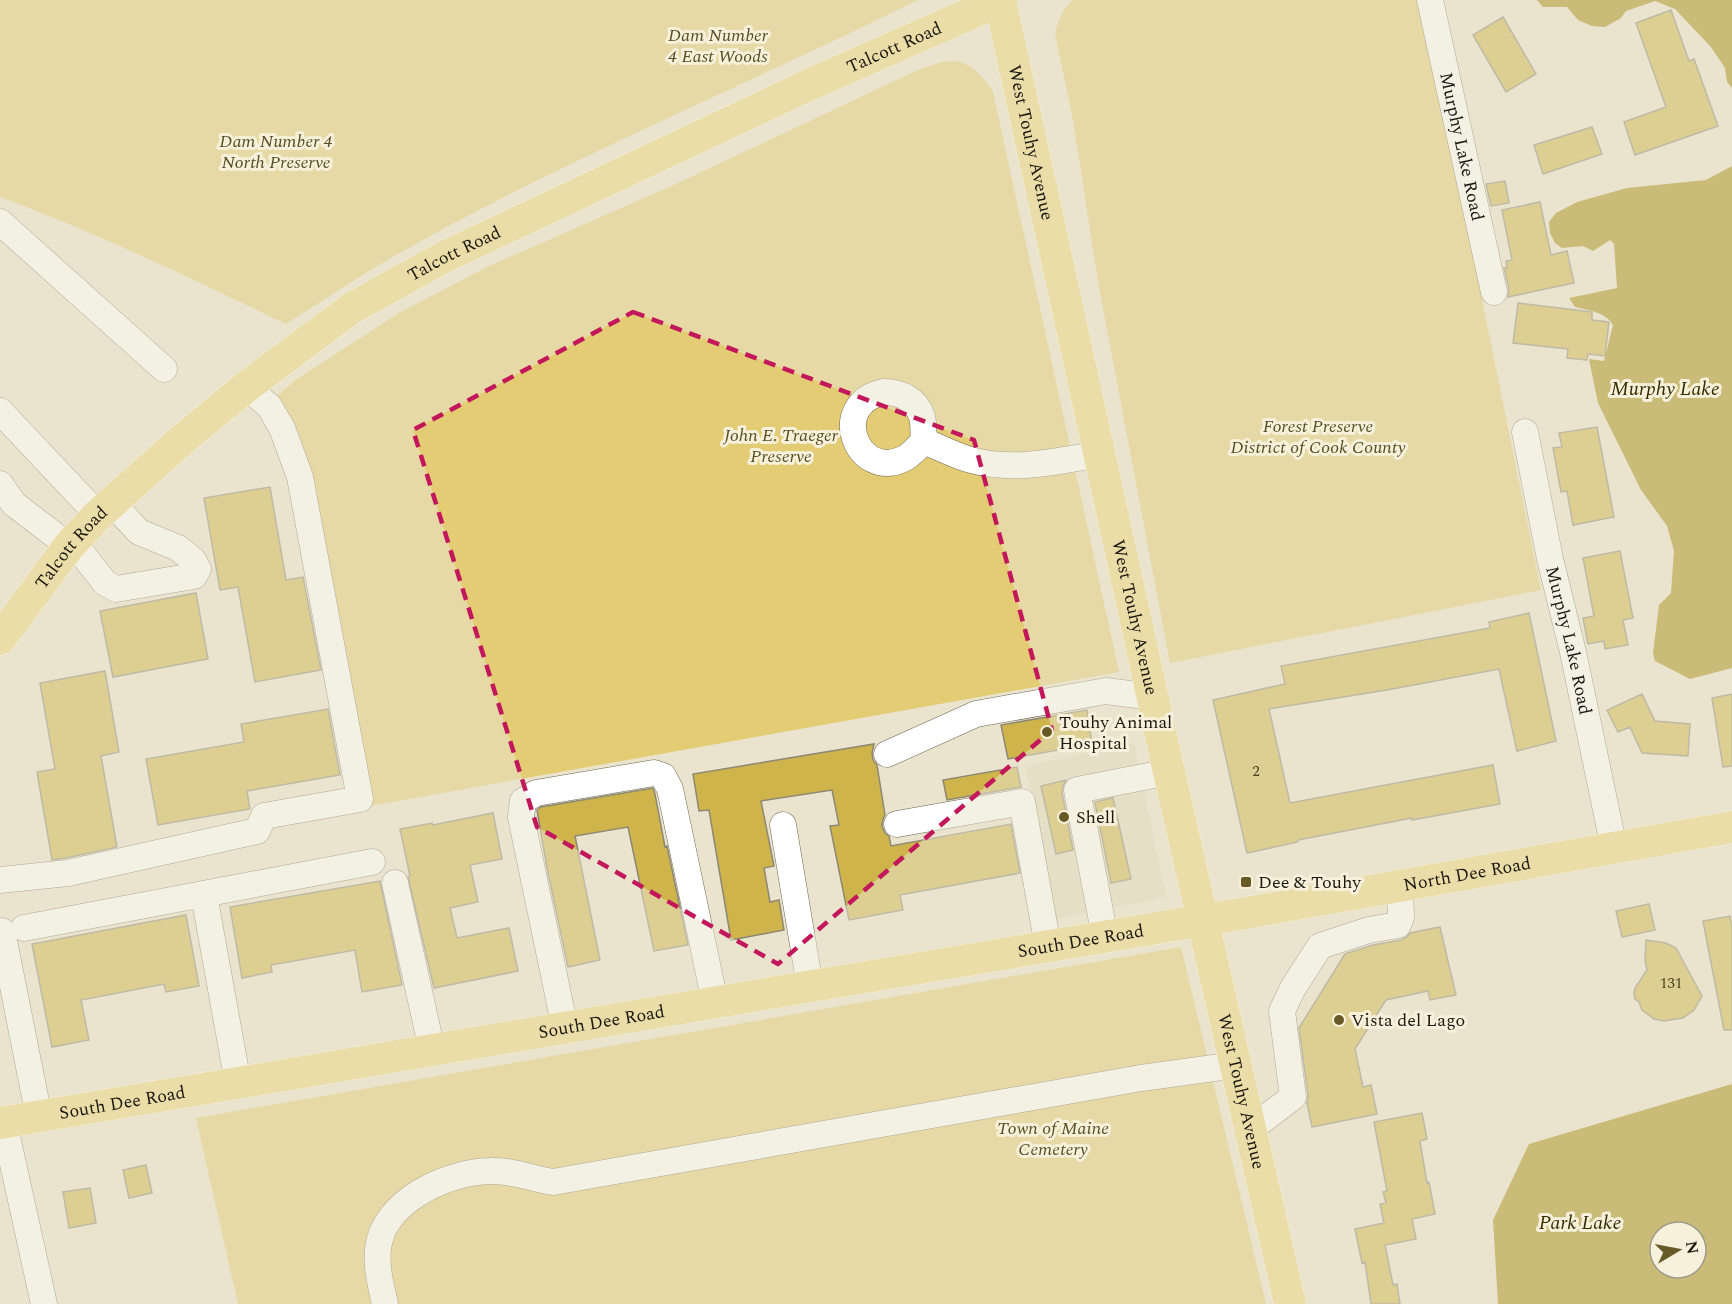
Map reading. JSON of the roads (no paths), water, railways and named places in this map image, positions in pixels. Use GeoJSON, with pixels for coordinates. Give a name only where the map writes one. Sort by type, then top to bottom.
{"type":"FeatureCollection","features":[{"type":"Feature","properties":{"kind":"main road","name":"Talcott Road"},"geometry":{"type":"LineString","coordinates":[[0,639],[71,544],[105,509],[183,439],[246,387],[352,308],[444,257],[813,83],[1000,0]]}},
{"type":"Feature","properties":{"kind":"main road","name":"West Touhy Avenue"},"geometry":{"type":"LineString","coordinates":[[1000,0],[1169,772],[1290,1304]]}},
{"type":"Feature","properties":{"kind":"main road","name":"North Dee Road"},"geometry":{"type":"LineString","coordinates":[[1203,920],[1732,827]]}},
{"type":"Feature","properties":{"kind":"main road","name":"South Dee Road"},"geometry":{"type":"LineString","coordinates":[[2,1123],[1203,920]]}},
{"type":"Feature","properties":{"kind":"street","name":"Murphy Lake Road"},"geometry":{"type":"LineString","coordinates":[[1430,0],[1494,292]]}},
{"type":"Feature","properties":{"kind":"street"},"geometry":{"type":"LineString","coordinates":[[0,222],[164,369]]}},
{"type":"Feature","properties":{"kind":"street"},"geometry":{"type":"LineString","coordinates":[[0,879],[68,873],[246,834],[257,831],[264,816],[360,799],[300,477],[282,428],[269,406],[246,387]]}},
{"type":"Feature","properties":{"kind":"street"},"geometry":{"type":"LineString","coordinates":[[0,411],[105,509],[139,532],[178,548],[194,560],[198,570],[194,576],[116,589],[105,583],[71,544],[14,504],[0,484]]}},
{"type":"Feature","properties":{"kind":"street","name":"Murphy Lake Road"},"geometry":{"type":"LineString","coordinates":[[1525,432],[1550,559],[1573,652],[1614,848]]}},
{"type":"Feature","properties":{"kind":"street"},"geometry":{"type":"LineString","coordinates":[[924,441],[969,460],[996,465],[1030,466],[1100,454]]}},
{"type":"Feature","properties":{"kind":"street"},"geometry":{"type":"LineString","coordinates":[[887,754],[976,714],[1106,691],[1153,697]]}},
{"type":"Feature","properties":{"kind":"street"},"geometry":{"type":"LineString","coordinates":[[1105,937],[1077,790],[1169,772]]}},
{"type":"Feature","properties":{"kind":"street"},"geometry":{"type":"LineString","coordinates":[[565,1028],[521,817],[523,801],[536,793],[654,773],[663,776],[670,789],[715,1002]]}},
{"type":"Feature","properties":{"kind":"street"},"geometry":{"type":"LineString","coordinates":[[897,824],[1022,802],[1048,946]]}},
{"type":"Feature","properties":{"kind":"street"},"geometry":{"type":"LineString","coordinates":[[783,825],[810,986]]}},
{"type":"Feature","properties":{"kind":"street"},"geometry":{"type":"LineString","coordinates":[[39,1117],[13,929],[372,862]]}},
{"type":"Feature","properties":{"kind":"street"},"geometry":{"type":"LineString","coordinates":[[395,883],[432,1050]]}},
{"type":"Feature","properties":{"kind":"street"},"geometry":{"type":"LineString","coordinates":[[1251,1129],[1293,1097],[1282,1011],[1293,988],[1320,946],[1369,930],[1398,925],[1401,917],[1400,886]]}},
{"type":"Feature","properties":{"kind":"street"},"geometry":{"type":"LineString","coordinates":[[204,895],[238,1083]]}},
{"type":"Feature","properties":{"kind":"street"},"geometry":{"type":"LineString","coordinates":[[385,1304],[377,1265],[382,1232],[403,1205],[424,1189],[449,1178],[474,1172],[493,1171],[553,1182],[1129,1080],[1236,1065]]}},
{"type":"Feature","properties":{"kind":"street"},"geometry":{"type":"LineString","coordinates":[[2,1123],[44,1304]]}},
{"type":"Feature","properties":{"kind":"water"},"geometry":{"type":"Polygon","coordinates":[[[1537,0],[1732,0],[1732,88],[1727,82],[1725,68],[1711,47],[1675,9],[1655,1],[1626,11],[1621,18],[1605,27],[1592,26],[1578,20],[1567,7],[1543,7],[1537,0]]]}},
{"type":"Feature","properties":{"kind":"water","name":"Murphy Lake"},"geometry":{"type":"Polygon","coordinates":[[[1732,166],[1732,668],[1690,679],[1655,661],[1653,653],[1659,605],[1671,593],[1674,551],[1667,526],[1641,490],[1598,403],[1589,359],[1604,361],[1613,325],[1601,314],[1575,307],[1569,298],[1617,288],[1614,244],[1610,240],[1593,251],[1583,246],[1562,248],[1555,243],[1550,233],[1549,222],[1556,213],[1577,202],[1627,188],[1706,180],[1732,166]]]}},
{"type":"Feature","properties":{"kind":"water","name":"Park Lake"},"geometry":{"type":"Polygon","coordinates":[[[1732,1084],[1732,1304],[1498,1304],[1493,1220],[1529,1144],[1732,1084]]]}},
{"type":"Feature","properties":{"kind":"place","name":"Touhy Animal Hospital"},"geometry":{"type":"Point","coordinates":[1047,732]}},
{"type":"Feature","properties":{"kind":"place","name":"Shell"},"geometry":{"type":"Point","coordinates":[1064,817]}},
{"type":"Feature","properties":{"kind":"place","name":"Dee & Touhy"},"geometry":{"type":"Point","coordinates":[1246,882]}},
{"type":"Feature","properties":{"kind":"place","name":"Vista del Lago"},"geometry":{"type":"Point","coordinates":[1339,1020]}},
{"type":"Feature","properties":{"kind":"park label","name":"Dam Number 4 East Woods"},"geometry":{"type":"Point","coordinates":[718,45]}},
{"type":"Feature","properties":{"kind":"park label","name":"Dam Number 4 North Preserve"},"geometry":{"type":"Point","coordinates":[276,151]}},
{"type":"Feature","properties":{"kind":"park label","name":"Forest Preserve District of Cook County"},"geometry":{"type":"Point","coordinates":[1318,436]}},
{"type":"Feature","properties":{"kind":"park label","name":"John E. Traeger Preserve"},"geometry":{"type":"Point","coordinates":[781,445]}},
{"type":"Feature","properties":{"kind":"park label","name":"Town of Maine Cemetery"},"geometry":{"type":"Point","coordinates":[1053,1138]}}]}
